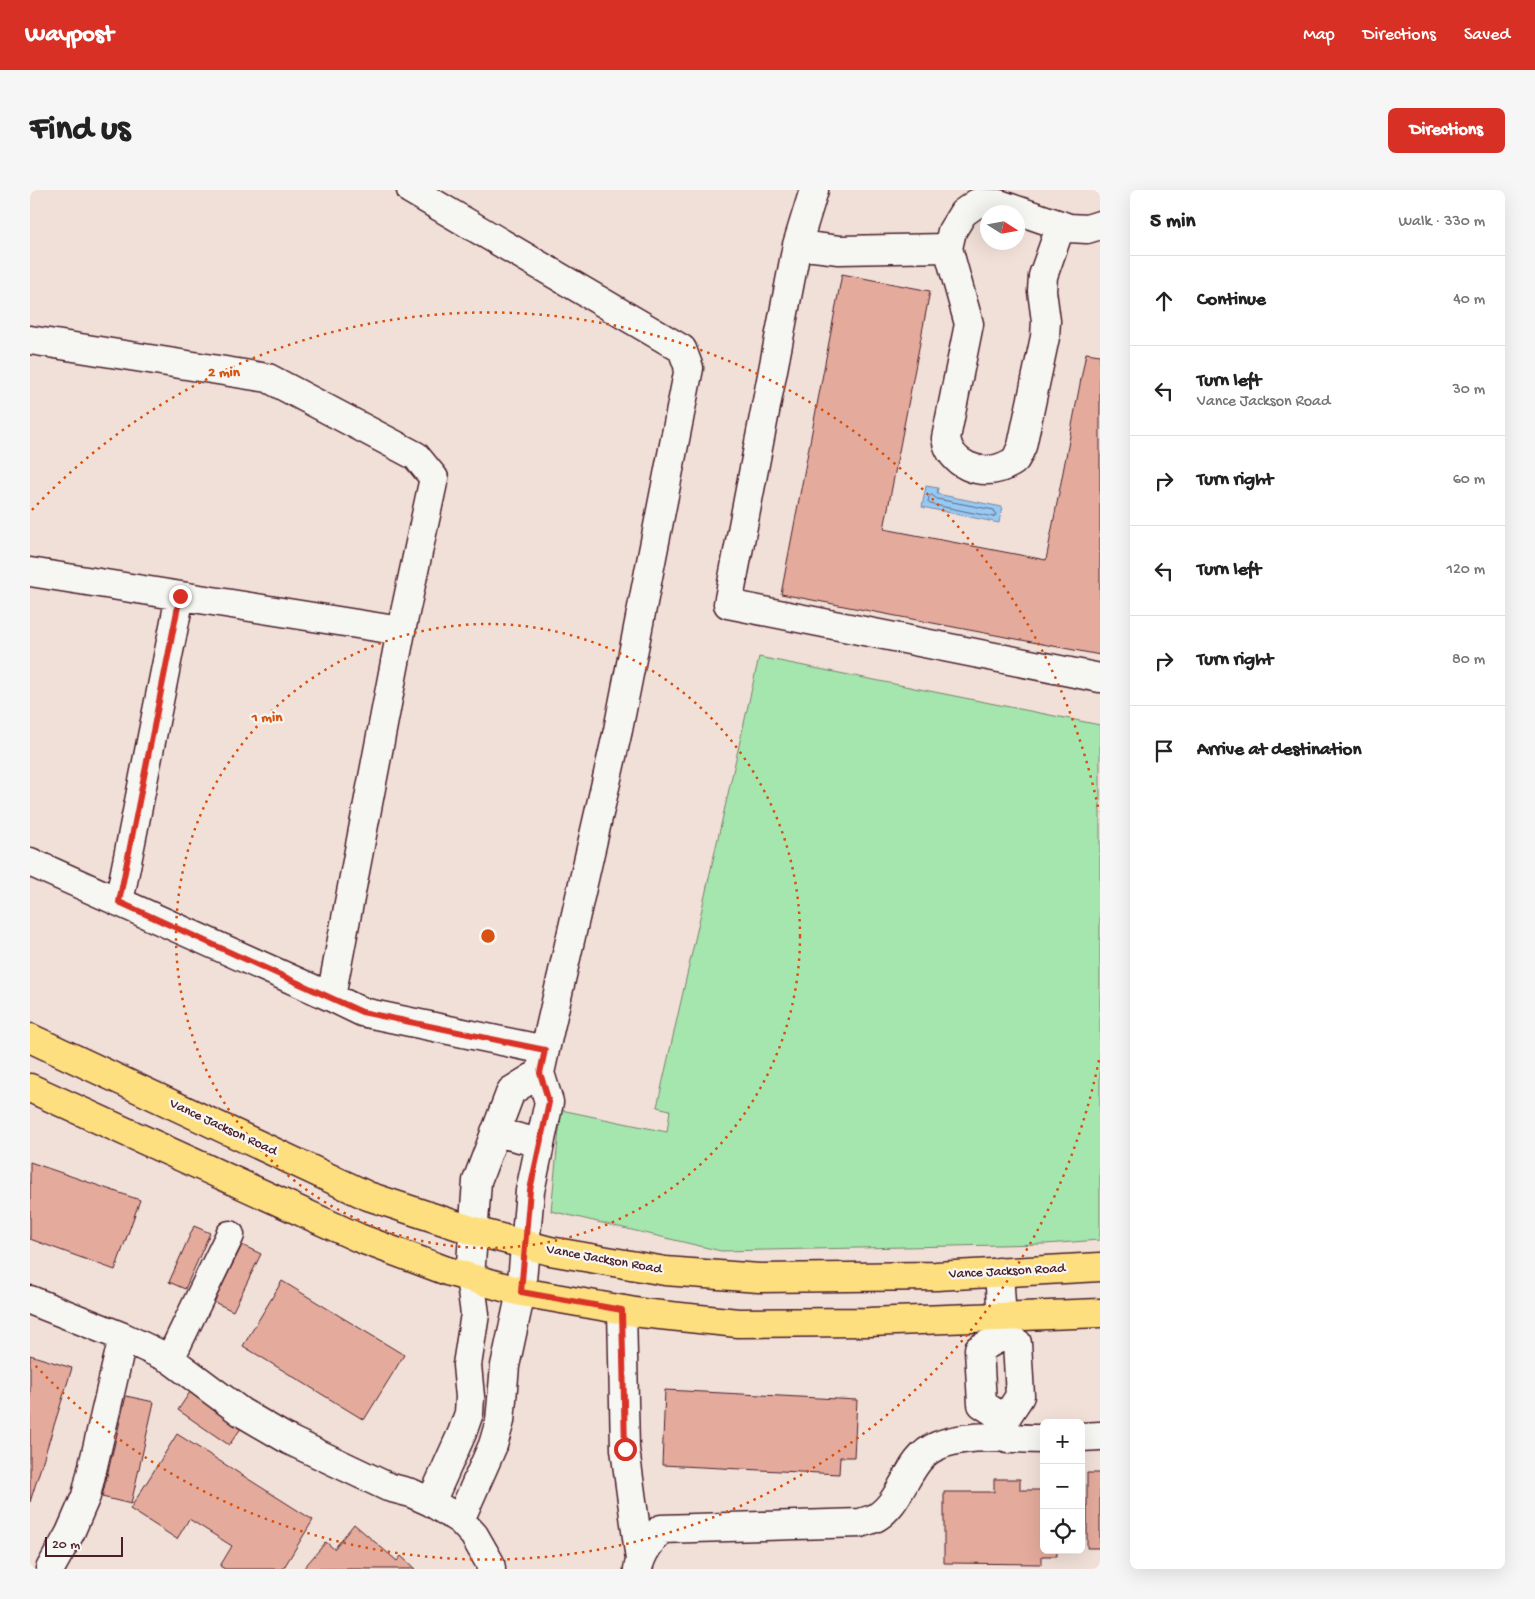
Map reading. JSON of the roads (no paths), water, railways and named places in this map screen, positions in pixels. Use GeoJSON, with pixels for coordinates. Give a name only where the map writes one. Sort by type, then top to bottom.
{"type":"FeatureCollection","features":[{"type":"Feature","properties":{"kind":"main road","name":"Vance Jackson Road"},"geometry":{"type":"LineString","coordinates":[[30,1038],[368,1196],[474,1231],[550,1251],[665,1271],[759,1278],[936,1276],[1100,1267]]}},
{"type":"Feature","properties":{"kind":"main road"},"geometry":{"type":"LineString","coordinates":[[30,1088],[359,1238],[447,1271],[521,1292],[641,1313],[738,1323],[869,1322],[1002,1326],[1100,1313]]}},
{"type":"Feature","properties":{"kind":"street"},"geometry":{"type":"LineString","coordinates":[[411,190],[682,349],[689,368],[618,730],[543,1062],[549,1102],[530,1190],[521,1292],[505,1366],[500,1421],[493,1445],[460,1520]]}},
{"type":"Feature","properties":{"kind":"street"},"geometry":{"type":"LineString","coordinates":[[814,190],[797,245],[728,604],[1100,678]]}},
{"type":"Feature","properties":{"kind":"street"},"geometry":{"type":"LineString","coordinates":[[1061,225],[1043,276],[1042,291],[1046,321],[1045,338],[1022,446],[1015,461],[1002,468],[986,471],[970,467],[955,459],[948,448],[946,438],[969,324],[948,248],[952,231],[964,213],[977,203],[999,204],[1061,225],[1069,228],[1087,228],[1100,224]]}},
{"type":"Feature","properties":{"kind":"street"},"geometry":{"type":"LineString","coordinates":[[797,245],[839,250],[948,248]]}},
{"type":"Feature","properties":{"kind":"street"},"geometry":{"type":"LineString","coordinates":[[30,340],[268,378],[416,456],[434,478],[401,631],[331,998]]}},
{"type":"Feature","properties":{"kind":"street"},"geometry":{"type":"LineString","coordinates":[[30,572],[401,631]]}},
{"type":"Feature","properties":{"kind":"street"},"geometry":{"type":"LineString","coordinates":[[119,902],[180,596]]}},
{"type":"Feature","properties":{"kind":"street"},"geometry":{"type":"LineString","coordinates":[[30,862],[362,1012],[543,1062]]}},
{"type":"Feature","properties":{"kind":"street"},"geometry":{"type":"LineString","coordinates":[[432,1502],[470,1413],[467,1365],[475,1314],[470,1277],[478,1181],[511,1091],[543,1062]]}},
{"type":"Feature","properties":{"kind":"street"},"geometry":{"type":"LineString","coordinates":[[495,1132],[540,1143]]}},
{"type":"Feature","properties":{"kind":"street"},"geometry":{"type":"LineString","coordinates":[[170,1359],[230,1234]]}},
{"type":"Feature","properties":{"kind":"street"},"geometry":{"type":"LineString","coordinates":[[999,1272],[1002,1326],[1017,1343],[1020,1396],[1006,1429]]}},
{"type":"Feature","properties":{"kind":"street"},"geometry":{"type":"LineString","coordinates":[[30,1300],[123,1336],[170,1359],[241,1412],[289,1440],[388,1487],[411,1493],[432,1502],[460,1520],[474,1535],[490,1563],[491,1569]]}},
{"type":"Feature","properties":{"kind":"street"},"geometry":{"type":"LineString","coordinates":[[622,1310],[625,1449],[639,1564]]}},
{"type":"Feature","properties":{"kind":"street"},"geometry":{"type":"LineString","coordinates":[[1002,1326],[979,1349],[982,1404],[1006,1429]]}},
{"type":"Feature","properties":{"kind":"street"},"geometry":{"type":"LineString","coordinates":[[50,1569],[70,1533],[86,1496],[123,1336]]}},
{"type":"Feature","properties":{"kind":"street"},"geometry":{"type":"LineString","coordinates":[[639,1564],[651,1541],[661,1529],[861,1523],[876,1518],[891,1505],[916,1462],[935,1446],[966,1437],[1006,1429],[1040,1438]]}},
{"type":"Feature","properties":{"kind":"street"},"geometry":{"type":"LineString","coordinates":[[1085,1437],[1100,1436]]}},
{"type":"Feature","properties":{"kind":"water"},"geometry":{"type":"Polygon","coordinates":[[[926,486],[938,488],[937,494],[1002,507],[999,523],[922,507],[926,486]]]}}]}
